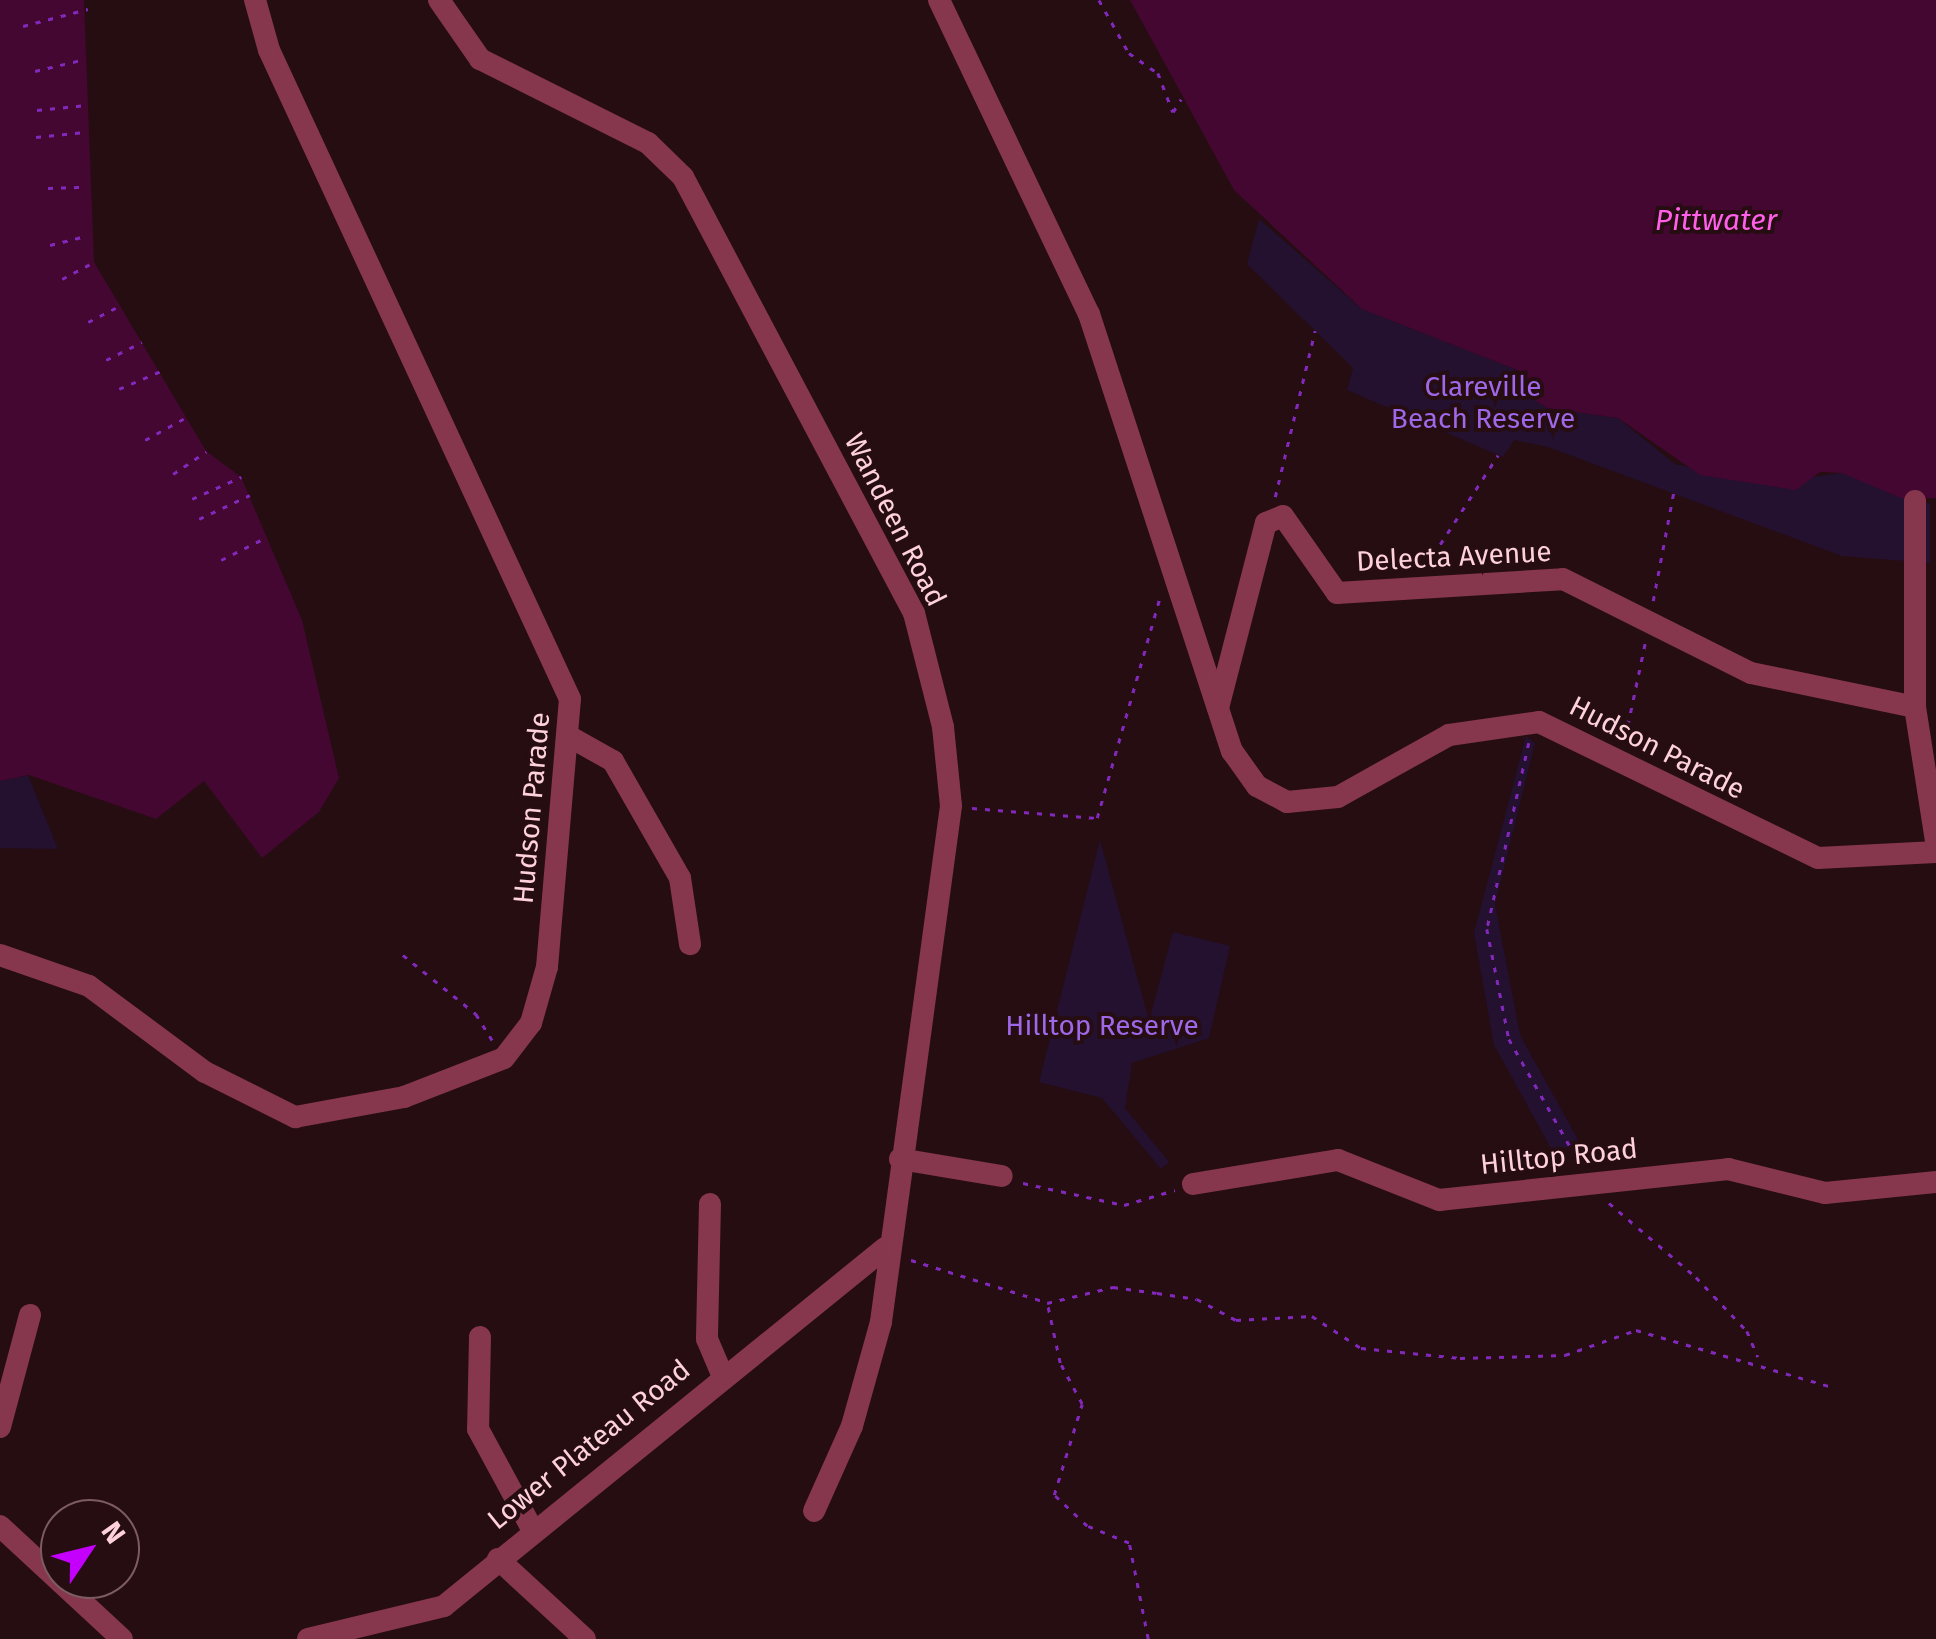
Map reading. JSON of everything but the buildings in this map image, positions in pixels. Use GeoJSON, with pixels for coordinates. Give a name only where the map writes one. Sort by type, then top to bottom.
{"type":"FeatureCollection","features":[{"type":"Feature","properties":{"kind":"street","name":"Hudson Parade"},"geometry":{"type":"LineString","coordinates":[[255,0],[269,50],[570,699],[572,738],[547,968],[531,1023],[502,1059]]}},
{"type":"Feature","properties":{"kind":"street","name":"Wandeen Road"},"geometry":{"type":"LineString","coordinates":[[439,0],[480,59],[648,143],[683,177],[914,613],[943,727],[951,806],[869,1374],[814,1511]]}},
{"type":"Feature","properties":{"kind":"street","name":"Hudson Parade"},"geometry":{"type":"LineString","coordinates":[[940,0],[1089,314],[1218,708],[1257,786],[1286,802],[1338,797],[1449,735],[1539,722],[1818,858],[1936,852]]}},
{"type":"Feature","properties":{"kind":"street"},"geometry":{"type":"LineString","coordinates":[[1915,501],[1915,706],[1936,841]]}},
{"type":"Feature","properties":{"kind":"street"},"geometry":{"type":"LineString","coordinates":[[1218,708],[1266,523],[1278,518]]}},
{"type":"Feature","properties":{"kind":"street","name":"Delecta Avenue"},"geometry":{"type":"LineString","coordinates":[[1278,518],[1337,594],[1563,579],[1751,674],[1915,706]]}},
{"type":"Feature","properties":{"kind":"street"},"geometry":{"type":"LineString","coordinates":[[572,738],[613,762],[680,878],[690,944]]}},
{"type":"Feature","properties":{"kind":"street"},"geometry":{"type":"LineString","coordinates":[[0,954],[89,986],[205,1072],[295,1116],[404,1097],[502,1059]]}},
{"type":"Feature","properties":{"kind":"street"},"geometry":{"type":"LineString","coordinates":[[900,1159],[1002,1176]]}},
{"type":"Feature","properties":{"kind":"street","name":"Hilltop Road"},"geometry":{"type":"LineString","coordinates":[[1193,1184],[1338,1160],[1439,1200],[1728,1168],[1825,1193],[1936,1182]]}},
{"type":"Feature","properties":{"kind":"street"},"geometry":{"type":"LineString","coordinates":[[710,1204],[707,1339],[722,1375]]}},
{"type":"Feature","properties":{"kind":"street","name":"Lower Plateau Road"},"geometry":{"type":"LineString","coordinates":[[308,1639],[444,1606],[722,1375],[885,1252]]}},
{"type":"Feature","properties":{"kind":"street"},"geometry":{"type":"LineString","coordinates":[[0,1427],[30,1315]]}},
{"type":"Feature","properties":{"kind":"street"},"geometry":{"type":"LineString","coordinates":[[480,1337],[478,1429],[532,1530]]}},
{"type":"Feature","properties":{"kind":"street"},"geometry":{"type":"LineString","coordinates":[[0,1526],[122,1639]]}},
{"type":"Feature","properties":{"kind":"street"},"geometry":{"type":"LineString","coordinates":[[498,1559],[585,1639]]}},
{"type":"Feature","properties":{"kind":"path"},"geometry":{"type":"LineString","coordinates":[[1099,0],[1128,53],[1158,73],[1173,112],[1181,100]]}},
{"type":"Feature","properties":{"kind":"path"},"geometry":{"type":"LineString","coordinates":[[23,26],[88,9]]}},
{"type":"Feature","properties":{"kind":"path"},"geometry":{"type":"LineString","coordinates":[[35,71],[81,60]]}},
{"type":"Feature","properties":{"kind":"path"},"geometry":{"type":"LineString","coordinates":[[37,110],[86,105]]}},
{"type":"Feature","properties":{"kind":"path"},"geometry":{"type":"LineString","coordinates":[[36,138],[85,132]]}},
{"type":"Feature","properties":{"kind":"path"},"geometry":{"type":"LineString","coordinates":[[48,188],[86,187]]}},
{"type":"Feature","properties":{"kind":"path"},"geometry":{"type":"LineString","coordinates":[[50,244],[87,236]]}},
{"type":"Feature","properties":{"kind":"path"},"geometry":{"type":"LineString","coordinates":[[62,279],[94,262]]}},
{"type":"Feature","properties":{"kind":"path"},"geometry":{"type":"LineString","coordinates":[[88,322],[118,306]]}},
{"type":"Feature","properties":{"kind":"path"},"geometry":{"type":"LineString","coordinates":[[1278,518],[1273,503],[1315,331]]}},
{"type":"Feature","properties":{"kind":"path"},"geometry":{"type":"LineString","coordinates":[[106,360],[142,342]]}},
{"type":"Feature","properties":{"kind":"path"},"geometry":{"type":"LineString","coordinates":[[119,389],[161,371]]}},
{"type":"Feature","properties":{"kind":"path"},"geometry":{"type":"LineString","coordinates":[[145,440],[185,418]]}},
{"type":"Feature","properties":{"kind":"path"},"geometry":{"type":"LineString","coordinates":[[173,474],[206,452]]}},
{"type":"Feature","properties":{"kind":"path"},"geometry":{"type":"LineString","coordinates":[[1412,588],[1498,455]]}},
{"type":"Feature","properties":{"kind":"path"},"geometry":{"type":"LineString","coordinates":[[192,499],[241,477]]}},
{"type":"Feature","properties":{"kind":"path"},"geometry":{"type":"LineString","coordinates":[[199,519],[250,495]]}},
{"type":"Feature","properties":{"kind":"path"},"geometry":{"type":"LineString","coordinates":[[221,560],[267,537]]}},
{"type":"Feature","properties":{"kind":"path"},"geometry":{"type":"LineString","coordinates":[[951,806],[1098,818],[1161,594]]}},
{"type":"Feature","properties":{"kind":"path"},"geometry":{"type":"LineString","coordinates":[[1539,722],[1487,929],[1509,1040],[1594,1183],[1747,1331],[1758,1358]]}},
{"type":"Feature","properties":{"kind":"path"},"geometry":{"type":"LineString","coordinates":[[403,955],[476,1014],[502,1059]]}},
{"type":"Feature","properties":{"kind":"path"},"geometry":{"type":"LineString","coordinates":[[1002,1176],[1124,1205],[1193,1184]]}},
{"type":"Feature","properties":{"kind":"path"},"geometry":{"type":"LineString","coordinates":[[885,1252],[1047,1303],[1114,1288],[1197,1299],[1236,1320],[1312,1316],[1360,1348],[1460,1358],[1565,1355],[1636,1330],[1758,1358],[1832,1387]]}},
{"type":"Feature","properties":{"kind":"path"},"geometry":{"type":"LineString","coordinates":[[1047,1303],[1060,1364],[1082,1404],[1054,1495],[1087,1526],[1129,1543],[1148,1639]]}},
{"type":"Feature","properties":{"kind":"green space","name":"Clareville Beach Reserve"},"geometry":{"type":"Polygon","coordinates":[[[1259,219],[1362,309],[1517,370],[1547,408],[1618,418],[1675,464],[1764,483],[1842,473],[1930,504],[1930,563],[1842,556],[1548,447],[1514,440],[1503,457],[1347,390],[1353,368],[1247,264],[1259,219]]]}},
{"type":"Feature","properties":{"kind":"green space"},"geometry":{"type":"Polygon","coordinates":[[[1526,736],[1535,743],[1495,904],[1520,1035],[1580,1143],[1553,1152],[1494,1045],[1474,933],[1526,736]]]}},
{"type":"Feature","properties":{"kind":"green space"},"geometry":{"type":"Polygon","coordinates":[[[28,775],[58,849],[0,848],[0,781],[28,775]]]}},
{"type":"Feature","properties":{"kind":"green space","name":"Hilltop Reserve"},"geometry":{"type":"Polygon","coordinates":[[[1100,840],[1149,1021],[1173,932],[1230,946],[1209,1038],[1132,1063],[1125,1108],[1169,1162],[1161,1169],[1102,1098],[1039,1082],[1100,840]]]}},
{"type":"Feature","properties":{"kind":"water"},"geometry":{"type":"Polygon","coordinates":[[[0,0],[84,0],[94,262],[206,451],[241,477],[302,620],[339,778],[319,812],[262,858],[204,781],[156,819],[29,775],[0,781],[0,0]]]}},
{"type":"Feature","properties":{"kind":"water","name":"Pittwater"},"geometry":{"type":"Polygon","coordinates":[[[1130,0],[1936,0],[1936,498],[1901,498],[1842,473],[1820,472],[1796,490],[1700,475],[1618,418],[1547,408],[1524,393],[1517,370],[1362,309],[1234,190],[1130,0]]]}}]}
